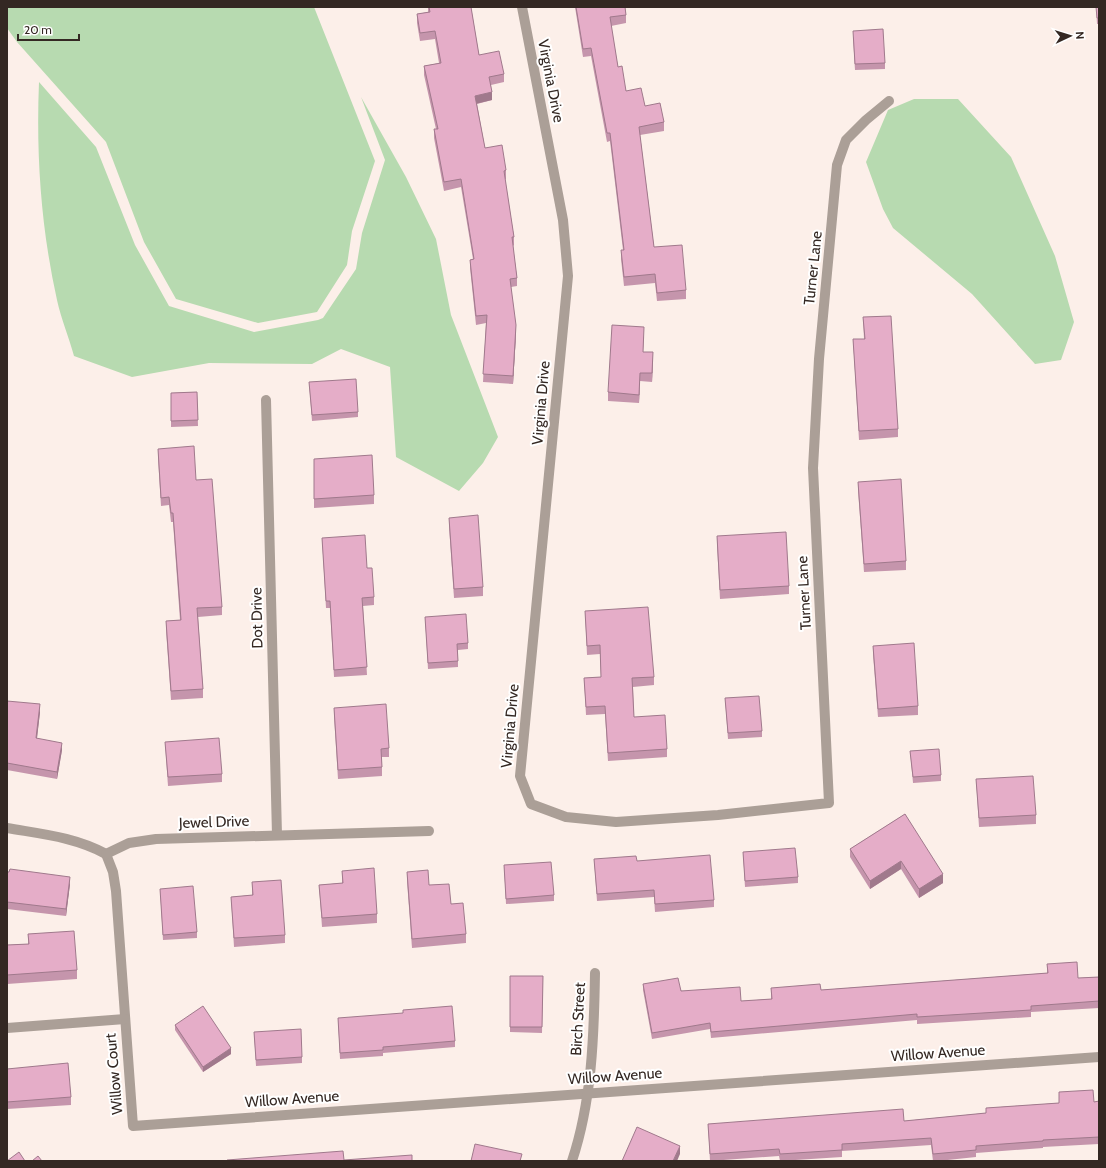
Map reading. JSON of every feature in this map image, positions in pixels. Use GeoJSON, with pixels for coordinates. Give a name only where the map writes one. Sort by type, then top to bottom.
{"type":"FeatureCollection","features":[{"type":"Feature","properties":{"kind":"street","name":"Virginia Drive"},"geometry":{"type":"LineString","coordinates":[[522,7],[563,220],[568,276],[520,776],[531,804]]}},
{"type":"Feature","properties":{"kind":"street","name":"Turner Lane"},"geometry":{"type":"LineString","coordinates":[[531,804],[566,817],[616,822],[718,815],[829,803],[813,468],[819,358],[837,165],[846,140],[866,120],[889,101]]}},
{"type":"Feature","properties":{"kind":"street","name":"Dot Drive"},"geometry":{"type":"LineString","coordinates":[[266,400],[277,836]]}},
{"type":"Feature","properties":{"kind":"street"},"geometry":{"type":"LineString","coordinates":[[7,828],[69,839],[90,846],[106,854],[113,872],[116,891],[125,1019],[7,1028]]}},
{"type":"Feature","properties":{"kind":"street","name":"Jewel Drive"},"geometry":{"type":"LineString","coordinates":[[106,854],[128,843],[156,839],[429,831]]}},
{"type":"Feature","properties":{"kind":"street","name":"Birch Street"},"geometry":{"type":"LineString","coordinates":[[572,1161],[588,1093],[594,1037],[595,973]]}},
{"type":"Feature","properties":{"kind":"street","name":"Willow Court"},"geometry":{"type":"LineString","coordinates":[[125,1019],[133,1126]]}},
{"type":"Feature","properties":{"kind":"street","name":"Willow Avenue"},"geometry":{"type":"LineString","coordinates":[[133,1126],[1099,1057]]}},
{"type":"Feature","properties":{"kind":"green space"},"geometry":{"type":"Polygon","coordinates":[[[7,7],[314,7],[375,161],[352,231],[347,265],[317,312],[258,323],[176,299],[144,242],[106,142],[17,42],[7,28],[7,7]]]}},
{"type":"Feature","properties":{"kind":"green space"},"geometry":{"type":"Polygon","coordinates":[[[39,82],[96,147],[135,245],[169,306],[254,332],[323,318],[356,269],[362,233],[385,160],[361,97],[406,177],[436,239],[451,315],[498,437],[483,463],[459,491],[396,457],[390,367],[341,349],[312,364],[209,363],[132,377],[74,356],[57,300],[43,219],[38,137],[39,82]]]}},
{"type":"Feature","properties":{"kind":"green space"},"geometry":{"type":"Polygon","coordinates":[[[914,99],[958,99],[1011,157],[1055,256],[1074,322],[1061,360],[1035,364],[972,294],[893,228],[883,209],[866,162],[888,110],[914,99]]]}},
{"type":"Feature","properties":{"kind":"building"},"geometry":{"type":"Polygon","coordinates":[[[429,7],[471,7],[479,55],[499,51],[504,74],[489,77],[492,92],[475,96],[485,148],[502,145],[506,170],[504,171],[514,237],[512,237],[517,278],[510,279],[516,325],[513,376],[483,374],[487,315],[476,316],[470,260],[474,259],[461,179],[444,182],[434,129],[438,129],[424,66],[441,63],[435,31],[420,33],[417,14],[430,12],[429,7]]]}},
{"type":"Feature","properties":{"kind":"building"},"geometry":{"type":"Polygon","coordinates":[[[576,7],[625,7],[626,15],[610,17],[618,67],[622,66],[626,91],[641,88],[645,106],[660,103],[664,122],[639,127],[654,247],[682,245],[686,290],[657,293],[655,274],[624,277],[621,250],[624,250],[610,133],[607,133],[591,48],[583,49],[576,7]]]}},
{"type":"Feature","properties":{"kind":"building"},"geometry":{"type":"Polygon","coordinates":[[[1096,7],[1099,7],[1099,18],[1097,18],[1096,7]]]}},
{"type":"Feature","properties":{"kind":"building"},"geometry":{"type":"Polygon","coordinates":[[[883,29],[885,63],[855,64],[853,31],[883,29]]]}},
{"type":"Feature","properties":{"kind":"building"},"geometry":{"type":"Polygon","coordinates":[[[891,316],[898,429],[859,431],[853,339],[865,339],[863,317],[891,316]]]}},
{"type":"Feature","properties":{"kind":"building"},"geometry":{"type":"Polygon","coordinates":[[[612,325],[644,327],[643,352],[653,352],[652,373],[640,373],[639,395],[608,392],[612,325]]]}},
{"type":"Feature","properties":{"kind":"building"},"geometry":{"type":"Polygon","coordinates":[[[356,379],[358,412],[312,415],[309,382],[356,379]]]}},
{"type":"Feature","properties":{"kind":"building"},"geometry":{"type":"Polygon","coordinates":[[[197,392],[198,420],[171,421],[171,393],[197,392]]]}},
{"type":"Feature","properties":{"kind":"building"},"geometry":{"type":"Polygon","coordinates":[[[194,446],[196,480],[212,479],[222,607],[197,608],[203,689],[171,691],[166,621],[181,620],[173,513],[171,513],[169,497],[161,498],[158,449],[194,446]]]}},
{"type":"Feature","properties":{"kind":"building"},"geometry":{"type":"Polygon","coordinates":[[[372,455],[374,495],[314,499],[314,459],[372,455]]]}},
{"type":"Feature","properties":{"kind":"building"},"geometry":{"type":"Polygon","coordinates":[[[901,479],[906,561],[864,564],[858,482],[901,479]]]}},
{"type":"Feature","properties":{"kind":"building"},"geometry":{"type":"Polygon","coordinates":[[[478,515],[483,587],[454,589],[449,518],[478,515]]]}},
{"type":"Feature","properties":{"kind":"building"},"geometry":{"type":"Polygon","coordinates":[[[786,532],[789,586],[720,590],[717,536],[786,532]]]}},
{"type":"Feature","properties":{"kind":"building"},"geometry":{"type":"Polygon","coordinates":[[[365,535],[367,568],[372,568],[374,597],[362,598],[367,667],[334,670],[330,601],[326,601],[322,538],[365,535]]]}},
{"type":"Feature","properties":{"kind":"building"},"geometry":{"type":"Polygon","coordinates":[[[648,607],[654,677],[632,678],[634,717],[665,715],[667,749],[608,753],[605,706],[586,707],[584,678],[601,677],[600,645],[587,646],[585,611],[648,607]]]}},
{"type":"Feature","properties":{"kind":"building"},"geometry":{"type":"Polygon","coordinates":[[[466,614],[468,643],[457,644],[458,661],[428,663],[425,617],[466,614]]]}},
{"type":"Feature","properties":{"kind":"building"},"geometry":{"type":"Polygon","coordinates":[[[914,643],[918,706],[878,709],[873,646],[914,643]]]}},
{"type":"Feature","properties":{"kind":"building"},"geometry":{"type":"Polygon","coordinates":[[[759,696],[762,731],[728,733],[725,698],[759,696]]]}},
{"type":"Feature","properties":{"kind":"building"},"geometry":{"type":"Polygon","coordinates":[[[7,701],[40,704],[36,738],[62,743],[57,772],[7,763],[7,701]]]}},
{"type":"Feature","properties":{"kind":"building"},"geometry":{"type":"Polygon","coordinates":[[[386,704],[389,748],[381,749],[382,767],[338,770],[334,708],[386,704]]]}},
{"type":"Feature","properties":{"kind":"building"},"geometry":{"type":"Polygon","coordinates":[[[219,738],[222,774],[168,777],[165,742],[219,738]]]}},
{"type":"Feature","properties":{"kind":"building"},"geometry":{"type":"Polygon","coordinates":[[[939,749],[941,775],[913,777],[910,751],[939,749]]]}},
{"type":"Feature","properties":{"kind":"building"},"geometry":{"type":"Polygon","coordinates":[[[1033,776],[1036,815],[979,818],[976,779],[1033,776]]]}},
{"type":"Feature","properties":{"kind":"building"},"geometry":{"type":"Polygon","coordinates":[[[905,814],[943,874],[919,889],[901,861],[870,881],[850,849],[905,814]]]}},
{"type":"Feature","properties":{"kind":"building"},"geometry":{"type":"Polygon","coordinates":[[[795,848],[798,877],[745,881],[743,852],[795,848]]]}},
{"type":"Feature","properties":{"kind":"building"},"geometry":{"type":"Polygon","coordinates":[[[710,855],[714,900],[655,904],[654,890],[597,894],[594,859],[636,856],[637,861],[710,855]]]}},
{"type":"Feature","properties":{"kind":"building"},"geometry":{"type":"Polygon","coordinates":[[[551,862],[554,895],[506,899],[504,865],[551,862]]]}},
{"type":"Feature","properties":{"kind":"building"},"geometry":{"type":"Polygon","coordinates":[[[374,868],[377,914],[322,918],[319,885],[343,883],[342,871],[374,868]]]}},
{"type":"Feature","properties":{"kind":"building"},"geometry":{"type":"Polygon","coordinates":[[[10,869],[70,877],[66,909],[7,902],[7,872],[9,872],[10,869]]]}},
{"type":"Feature","properties":{"kind":"building"},"geometry":{"type":"Polygon","coordinates":[[[428,870],[429,885],[449,884],[451,904],[463,903],[466,934],[412,939],[407,872],[428,870]]]}},
{"type":"Feature","properties":{"kind":"building"},"geometry":{"type":"Polygon","coordinates":[[[281,880],[285,935],[234,938],[231,897],[253,895],[252,882],[281,880]]]}},
{"type":"Feature","properties":{"kind":"building"},"geometry":{"type":"Polygon","coordinates":[[[193,886],[197,932],[163,935],[160,889],[193,886]]]}},
{"type":"Feature","properties":{"kind":"building"},"geometry":{"type":"Polygon","coordinates":[[[74,931],[77,970],[7,975],[7,945],[29,944],[28,934],[74,931]]]}},
{"type":"Feature","properties":{"kind":"building"},"geometry":{"type":"Polygon","coordinates":[[[1077,962],[1078,978],[1099,977],[1099,1001],[1031,1006],[1031,1010],[917,1017],[917,1014],[711,1032],[710,1023],[652,1033],[643,984],[678,978],[681,991],[740,987],[741,1001],[772,999],[771,988],[820,984],[821,990],[1048,973],[1047,964],[1077,962]]]}},
{"type":"Feature","properties":{"kind":"building"},"geometry":{"type":"Polygon","coordinates":[[[510,976],[543,976],[542,1027],[510,1027],[510,976]]]}},
{"type":"Feature","properties":{"kind":"building"},"geometry":{"type":"Polygon","coordinates":[[[203,1006],[231,1048],[203,1067],[175,1025],[203,1006]]]}},
{"type":"Feature","properties":{"kind":"building"},"geometry":{"type":"Polygon","coordinates":[[[452,1006],[455,1041],[383,1047],[383,1050],[340,1053],[338,1018],[403,1013],[403,1010],[452,1006]]]}},
{"type":"Feature","properties":{"kind":"building"},"geometry":{"type":"Polygon","coordinates":[[[301,1029],[302,1057],[256,1060],[254,1032],[301,1029]]]}},
{"type":"Feature","properties":{"kind":"building"},"geometry":{"type":"Polygon","coordinates":[[[68,1063],[71,1097],[7,1102],[7,1069],[68,1063]]]}},
{"type":"Feature","properties":{"kind":"building"},"geometry":{"type":"Polygon","coordinates":[[[1093,1090],[1094,1102],[1099,1101],[1099,1137],[976,1146],[976,1150],[933,1154],[931,1138],[842,1144],[842,1150],[780,1154],[779,1149],[710,1154],[708,1124],[903,1109],[904,1121],[986,1113],[986,1108],[1059,1103],[1059,1092],[1093,1090]]]}},
{"type":"Feature","properties":{"kind":"building"},"geometry":{"type":"Polygon","coordinates":[[[637,1127],[680,1146],[673,1161],[622,1161],[637,1127]]]}},
{"type":"Feature","properties":{"kind":"building"},"geometry":{"type":"Polygon","coordinates":[[[475,1144],[522,1154],[520,1161],[471,1161],[475,1144]]]}},
{"type":"Feature","properties":{"kind":"building"},"geometry":{"type":"Polygon","coordinates":[[[343,1151],[344,1160],[412,1155],[412,1161],[227,1161],[227,1160],[343,1151]]]}},
{"type":"Feature","properties":{"kind":"building"},"geometry":{"type":"Polygon","coordinates":[[[19,1152],[25,1161],[7,1161],[19,1152]]]}},
{"type":"Feature","properties":{"kind":"building"},"geometry":{"type":"Polygon","coordinates":[[[38,1156],[42,1161],[32,1161],[38,1156]]]}}]}
